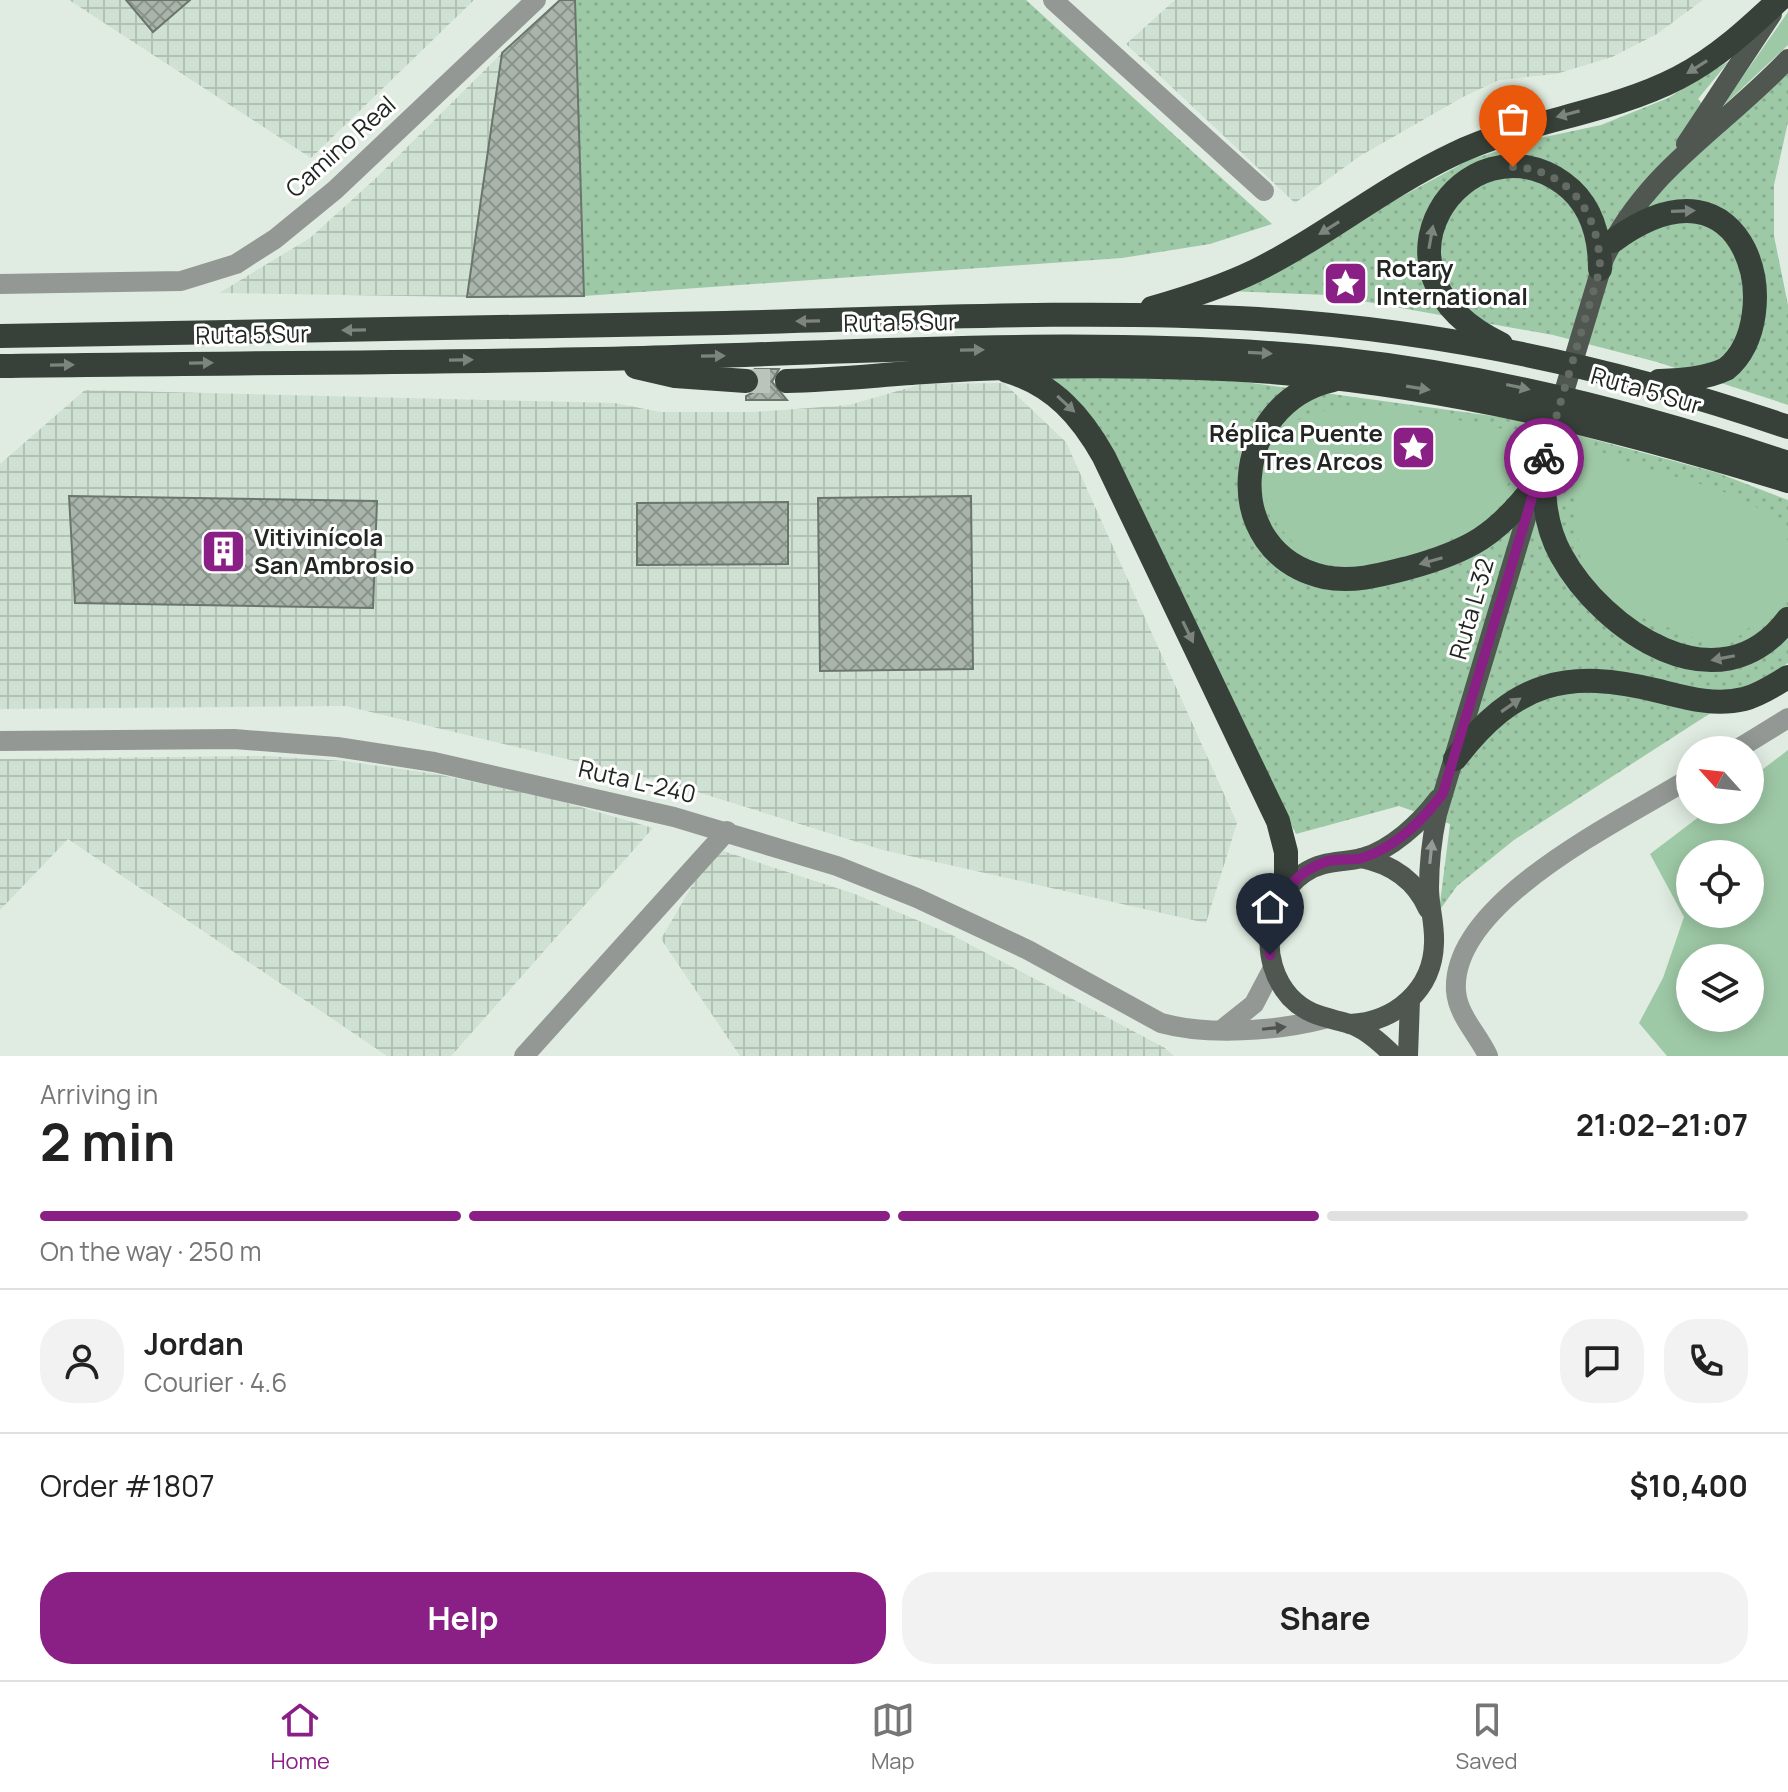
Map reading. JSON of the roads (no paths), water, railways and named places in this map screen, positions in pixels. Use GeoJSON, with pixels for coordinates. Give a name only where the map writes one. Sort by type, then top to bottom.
{"type":"FeatureCollection","features":[{"type":"Feature","properties":{"kind":"highway"},"geometry":{"type":"LineString","coordinates":[[1110,316],[1183,299],[1255,271],[1426,169],[1495,136],[1631,96],[1679,78],[1732,43],[1781,0]]}},
{"type":"Feature","properties":{"kind":"highway"},"geometry":{"type":"LineString","coordinates":[[1521,353],[1470,326],[1447,305],[1437,290],[1429,265],[1429,236],[1440,209],[1452,193],[1475,177],[1504,168],[1533,169],[1552,176],[1577,195],[1592,219],[1600,269]]}},
{"type":"Feature","properties":{"kind":"highway"},"geometry":{"type":"LineString","coordinates":[[1613,241],[1639,223],[1665,212],[1693,210],[1712,214],[1752,239],[1763,254],[1772,284],[1767,325],[1752,350],[1735,364],[1699,377],[1636,381]]}},
{"type":"Feature","properties":{"kind":"highway","name":"Ruta 5 Sur"},"geometry":{"type":"LineString","coordinates":[[0,336],[1110,316],[1302,323],[1521,353],[1636,381],[1788,427]]}},
{"type":"Feature","properties":{"kind":"highway","name":"Ruta 5 Sur"},"geometry":{"type":"LineString","coordinates":[[0,366],[1040,349],[1188,350],[1316,357],[1415,369],[1561,397],[1788,463]]}},
{"type":"Feature","properties":{"kind":"highway"},"geometry":{"type":"LineString","coordinates":[[607,358],[675,376],[746,381]]}},
{"type":"Feature","properties":{"kind":"highway"},"geometry":{"type":"LineString","coordinates":[[787,381],[997,369],[1201,368],[1341,378],[1537,410],[1670,444],[1788,481]]}},
{"type":"Feature","properties":{"kind":"highway"},"geometry":{"type":"LineString","coordinates":[[997,369],[1035,382],[1056,395],[1078,415],[1104,457],[1278,821],[1286,852],[1286,891]]}},
{"type":"Feature","properties":{"kind":"highway"},"geometry":{"type":"LineString","coordinates":[[1341,378],[1304,391],[1280,407],[1263,427],[1252,455],[1250,485],[1256,515],[1279,552],[1307,571],[1334,579],[1358,579],[1452,555],[1495,530],[1536,484]]}},
{"type":"Feature","properties":{"kind":"highway"},"geometry":{"type":"LineString","coordinates":[[1547,449],[1545,511],[1561,555],[1587,589],[1643,640],[1679,657],[1719,659],[1753,648],[1778,632],[1788,619]]}},
{"type":"Feature","properties":{"kind":"highway"},"geometry":{"type":"LineString","coordinates":[[1751,469],[1774,483],[1788,500]]}},
{"type":"Feature","properties":{"kind":"highway"},"geometry":{"type":"LineString","coordinates":[[1455,759],[1477,733],[1508,706],[1557,683],[1602,679],[1681,697],[1724,702],[1755,695],[1788,677]]}},
{"type":"Feature","properties":{"kind":"main road"},"geometry":{"type":"LineString","coordinates":[[1680,155],[1781,0]]}},
{"type":"Feature","properties":{"kind":"main road"},"geometry":{"type":"LineString","coordinates":[[1680,155],[1736,111],[1788,59]]}},
{"type":"Feature","properties":{"kind":"main road","name":"Ruta L-32"},"geometry":{"type":"LineString","coordinates":[[1408,1056],[1410,1000],[1426,978],[1434,952],[1430,854],[1443,793],[1600,269],[1637,202],[1680,155]]}},
{"type":"Feature","properties":{"kind":"main road","name":"Ruta L-32"},"geometry":{"type":"LineString","coordinates":[[1394,1056],[1350,1024],[1324,1019],[1293,1000],[1273,968],[1270,928],[1286,891],[1303,874],[1325,862],[1361,858],[1412,827],[1443,793]]}},
{"type":"Feature","properties":{"kind":"main road"},"geometry":{"type":"LineString","coordinates":[[1361,858],[1386,865],[1408,880],[1430,912]]}},
{"type":"Feature","properties":{"kind":"main road"},"geometry":{"type":"LineString","coordinates":[[1350,1024],[1382,1018],[1410,1000]]}},
{"type":"Feature","properties":{"kind":"street","name":"Camino Real"},"geometry":{"type":"LineString","coordinates":[[0,284],[153,283],[218,272],[275,239],[335,190],[536,0]]}},
{"type":"Feature","properties":{"kind":"street"},"geometry":{"type":"LineString","coordinates":[[1053,0],[1264,191]]}},
{"type":"Feature","properties":{"kind":"street"},"geometry":{"type":"LineString","coordinates":[[1759,736],[1788,718]]}},
{"type":"Feature","properties":{"kind":"street","name":"Ruta L-240"},"geometry":{"type":"LineString","coordinates":[[0,741],[234,739],[367,751],[574,793],[727,831],[837,866],[917,898],[1028,950],[1151,1019],[1185,1028],[1265,1030],[1324,1019]]}},
{"type":"Feature","properties":{"kind":"street"},"geometry":{"type":"LineString","coordinates":[[1488,1056],[1462,1013],[1456,989],[1460,959],[1481,923],[1525,880],[1676,787]]}},
{"type":"Feature","properties":{"kind":"street"},"geometry":{"type":"LineString","coordinates":[[524,1056],[727,831]]}},
{"type":"Feature","properties":{"kind":"street"},"geometry":{"type":"LineString","coordinates":[[1224,1028],[1254,1004],[1273,968]]}},
{"type":"Feature","properties":{"kind":"tunnel"},"geometry":{"type":"LineString","coordinates":[[746,381],[787,381]]}},
{"type":"Feature","properties":{"kind":"place","name":"Rotary International"},"geometry":{"type":"Point","coordinates":[1345,283]}},
{"type":"Feature","properties":{"kind":"place","name":"Réplica Puente Tres Arcos"},"geometry":{"type":"Point","coordinates":[1414,448]}},
{"type":"Feature","properties":{"kind":"place","name":"Vitivinícola San Ambrosio"},"geometry":{"type":"Point","coordinates":[223,552]}}]}
